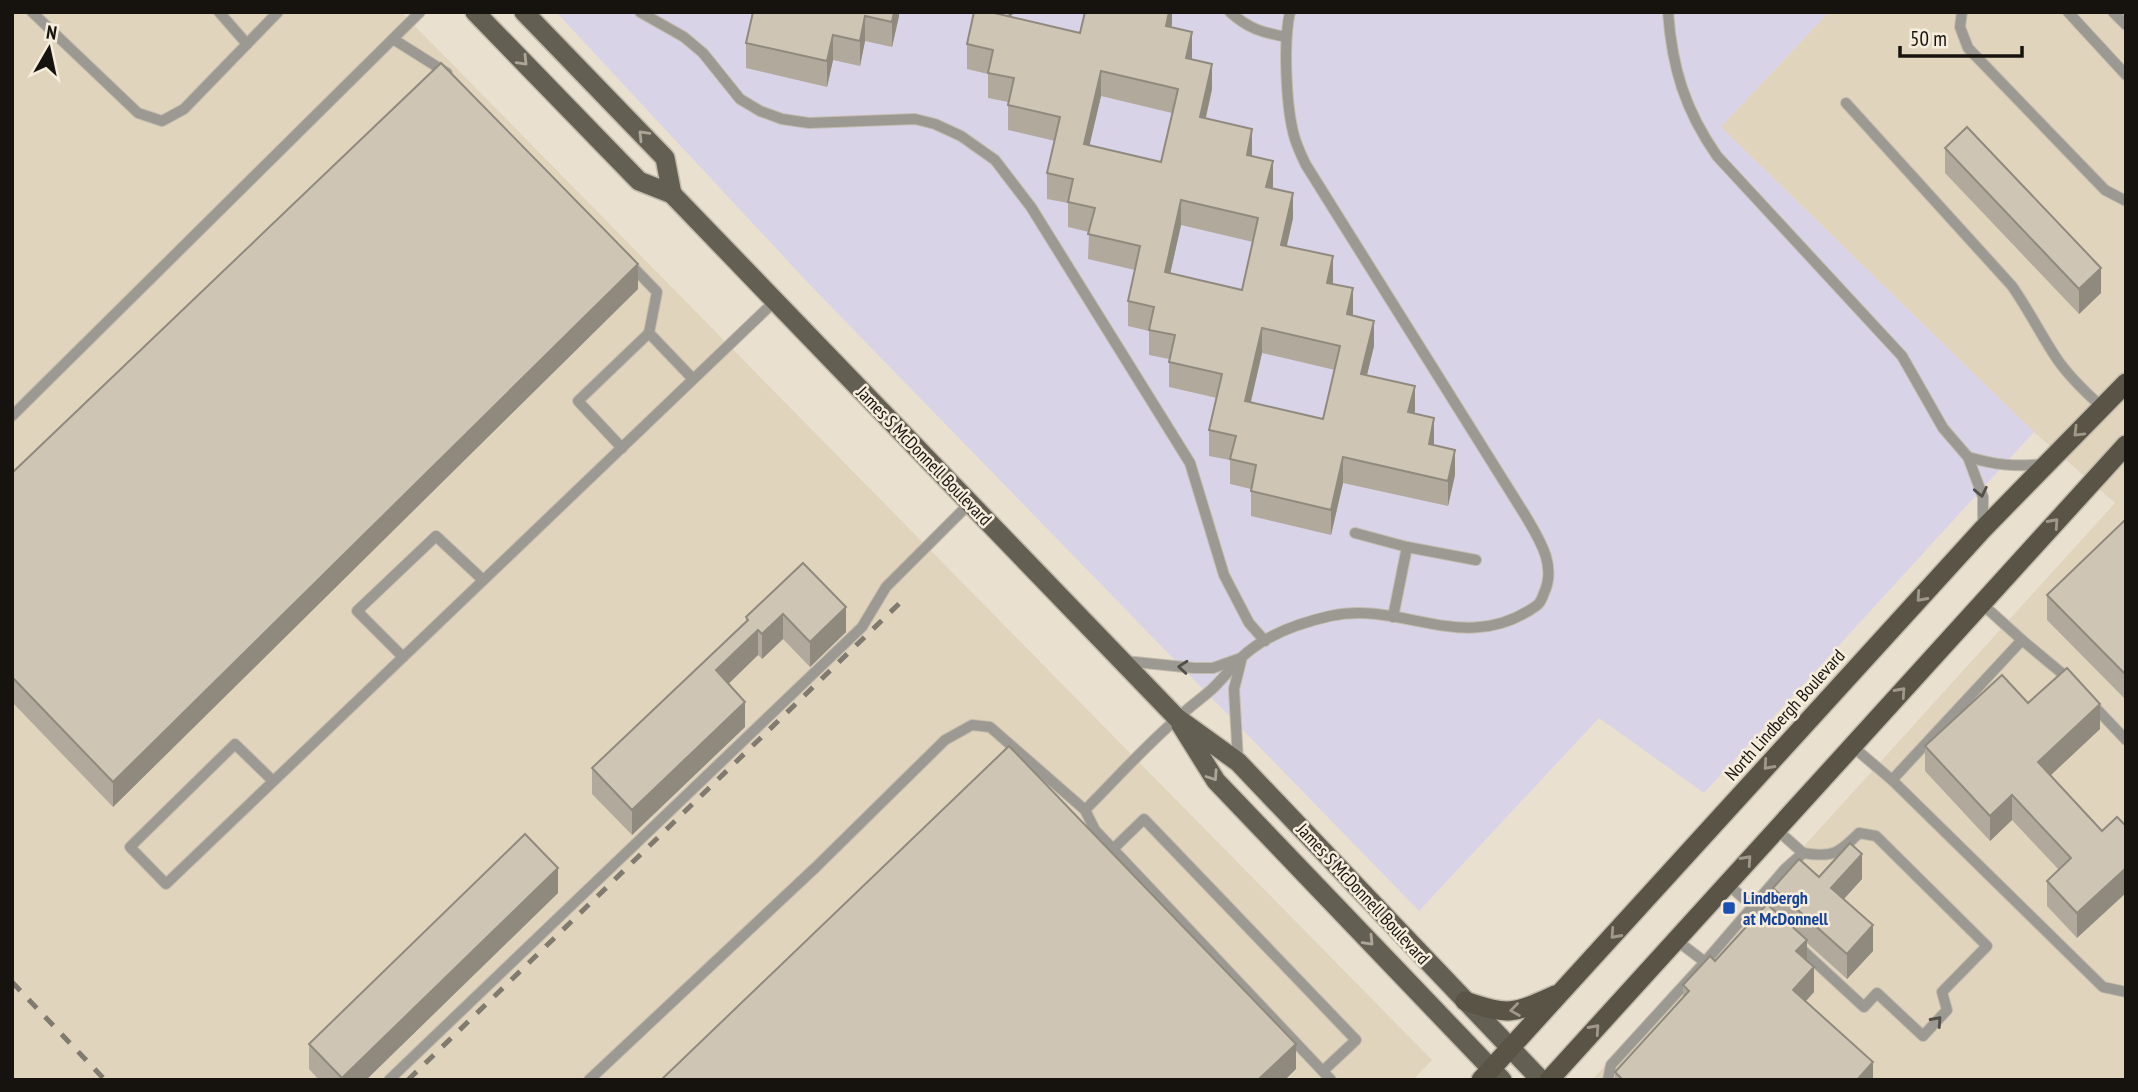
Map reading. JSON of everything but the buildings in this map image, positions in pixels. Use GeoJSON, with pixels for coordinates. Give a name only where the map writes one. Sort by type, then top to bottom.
{"type":"FeatureCollection","features":[{"type":"Feature","properties":{"kind":"highway","name":"North Lindbergh Boulevard"},"geometry":{"type":"LineString","coordinates":[[1492,1076],[1510,1048],[1983,529],[2126,383]]}},
{"type":"Feature","properties":{"kind":"highway"},"geometry":{"type":"LineString","coordinates":[[1549,1080],[1981,603],[2124,450]]}},
{"type":"Feature","properties":{"kind":"highway"},"geometry":{"type":"LineString","coordinates":[[1465,1001],[1492,1010],[1509,1012],[1527,1008],[1563,992]]}},
{"type":"Feature","properties":{"kind":"main road","name":"James S McDonnell Boulevard"},"geometry":{"type":"LineString","coordinates":[[475,12],[639,181],[672,194],[1177,718],[1238,762],[1541,1080]]}},
{"type":"Feature","properties":{"kind":"main road"},"geometry":{"type":"LineString","coordinates":[[524,12],[665,158],[672,194]]}},
{"type":"Feature","properties":{"kind":"main road","name":"James S McDonnell Boulevard"},"geometry":{"type":"LineString","coordinates":[[1177,718],[1216,782],[1492,1076]]}},
{"type":"Feature","properties":{"kind":"lane"},"geometry":{"type":"LineString","coordinates":[[32,12],[138,113],[162,121],[184,109],[278,12]]}},
{"type":"Feature","properties":{"kind":"lane"},"geometry":{"type":"LineString","coordinates":[[219,12],[247,44]]}},
{"type":"Feature","properties":{"kind":"lane"},"geometry":{"type":"LineString","coordinates":[[12,416],[420,12]]}},
{"type":"Feature","properties":{"kind":"lane"},"geometry":{"type":"LineString","coordinates":[[640,12],[684,37],[703,53],[740,99],[760,111],[782,119],[809,123],[915,119],[935,124],[961,136],[995,160],[1031,207],[1190,464],[1224,575],[1249,623],[1265,641]]}},
{"type":"Feature","properties":{"kind":"lane"},"geometry":{"type":"LineString","coordinates":[[1230,12],[1256,31],[1286,37]]}},
{"type":"Feature","properties":{"kind":"lane"},"geometry":{"type":"LineString","coordinates":[[1085,810],[1177,718],[1211,690],[1242,657],[1265,641],[1292,628],[1331,616],[1362,614],[1393,617],[1446,628],[1479,629],[1512,620],[1539,605],[1548,585],[1549,565],[1525,515],[1306,165],[1291,123],[1286,37],[1290,12]]}},
{"type":"Feature","properties":{"kind":"lane"},"geometry":{"type":"LineString","coordinates":[[1668,12],[1675,69],[1703,136],[1717,156],[1902,356],[1944,428],[1968,457],[1983,498],[1983,529]]}},
{"type":"Feature","properties":{"kind":"lane"},"geometry":{"type":"LineString","coordinates":[[1962,12],[1961,27],[1968,48],[2105,190],[2126,201]]}},
{"type":"Feature","properties":{"kind":"lane"},"geometry":{"type":"LineString","coordinates":[[2068,12],[2126,75]]}},
{"type":"Feature","properties":{"kind":"lane"},"geometry":{"type":"LineString","coordinates":[[2113,12],[2126,25]]}},
{"type":"Feature","properties":{"kind":"lane"},"geometry":{"type":"LineString","coordinates":[[393,39],[445,71],[454,81]]}},
{"type":"Feature","properties":{"kind":"lane"},"geometry":{"type":"LineString","coordinates":[[1846,103],[2012,286],[2056,358],[2079,387],[2103,408]]}},
{"type":"Feature","properties":{"kind":"lane"},"geometry":{"type":"LineString","coordinates":[[618,251],[657,292],[649,333],[578,401],[622,448]]}},
{"type":"Feature","properties":{"kind":"lane"},"geometry":{"type":"LineString","coordinates":[[273,781],[235,744],[131,848],[166,884],[775,301]]}},
{"type":"Feature","properties":{"kind":"lane"},"geometry":{"type":"LineString","coordinates":[[649,333],[693,379]]}},
{"type":"Feature","properties":{"kind":"lane"},"geometry":{"type":"LineString","coordinates":[[1968,457],[1995,465],[2047,463]]}},
{"type":"Feature","properties":{"kind":"lane"},"geometry":{"type":"LineString","coordinates":[[389,1080],[862,626],[886,587],[970,503]]}},
{"type":"Feature","properties":{"kind":"lane"},"geometry":{"type":"LineString","coordinates":[[1355,533],[1406,547],[1476,560]]}},
{"type":"Feature","properties":{"kind":"lane"},"geometry":{"type":"LineString","coordinates":[[403,657],[357,611],[366,601],[436,536],[484,580]]}},
{"type":"Feature","properties":{"kind":"lane"},"geometry":{"type":"LineString","coordinates":[[1393,617],[1406,547]]}},
{"type":"Feature","properties":{"kind":"lane"},"geometry":{"type":"LineString","coordinates":[[1981,603],[2075,685]]}},
{"type":"Feature","properties":{"kind":"lane"},"geometry":{"type":"LineString","coordinates":[[1892,780],[2022,640]]}},
{"type":"Feature","properties":{"kind":"lane"},"geometry":{"type":"LineString","coordinates":[[1122,661],[1213,668],[1242,657]]}},
{"type":"Feature","properties":{"kind":"lane"},"geometry":{"type":"LineString","coordinates":[[1238,762],[1234,689],[1242,657]]}},
{"type":"Feature","properties":{"kind":"lane"},"geometry":{"type":"LineString","coordinates":[[2083,695],[2126,740]]}},
{"type":"Feature","properties":{"kind":"lane"},"geometry":{"type":"LineString","coordinates":[[589,1080],[816,867],[945,740],[972,725],[990,727],[1085,810],[1095,830],[1324,1069],[1331,1080]]}},
{"type":"Feature","properties":{"kind":"lane"},"geometry":{"type":"LineString","coordinates":[[1852,746],[1892,780],[2103,987],[2126,992]]}},
{"type":"Feature","properties":{"kind":"lane"},"geometry":{"type":"LineString","coordinates":[[1113,849],[1144,819],[1183,859],[1356,1040],[1324,1069]]}},
{"type":"Feature","properties":{"kind":"lane"},"geometry":{"type":"LineString","coordinates":[[1776,829],[1803,853],[1824,857],[1840,851],[1859,833],[1875,836],[1987,946],[1942,992],[1947,1010],[1923,1036],[1877,993],[1864,1007],[1789,938]]}},
{"type":"Feature","properties":{"kind":"lane"},"geometry":{"type":"LineString","coordinates":[[1608,1080],[1611,1065],[1785,869],[1803,853]]}},
{"type":"Feature","properties":{"kind":"lane"},"geometry":{"type":"LineString","coordinates":[[1726,883],[1780,930]]}},
{"type":"Feature","properties":{"kind":"lane"},"geometry":{"type":"LineString","coordinates":[[1675,939],[1704,962]]}},
{"type":"Feature","properties":{"kind":"shaded area"},"geometry":{"type":"Polygon","coordinates":[[[12,12],[401,12],[1432,1060],[1413,1080],[12,1080],[12,12]]]}},
{"type":"Feature","properties":{"kind":"shaded area"},"geometry":{"type":"Polygon","coordinates":[[[556,12],[1829,12],[1721,127],[2034,432],[1704,793],[1599,718],[1419,911],[811,286],[556,12]]]}},
{"type":"Feature","properties":{"kind":"shaded area"},"geometry":{"type":"Polygon","coordinates":[[[1829,12],[2126,12],[2126,1080],[1592,1080],[2115,503],[2034,432],[1721,127],[1829,12]]]}},
{"type":"Feature","properties":{"kind":"railway"},"geometry":{"type":"LineString","coordinates":[[408,1080],[907,596]]}},
{"type":"Feature","properties":{"kind":"railway"},"geometry":{"type":"LineString","coordinates":[[12,982],[105,1080]]}},
{"type":"Feature","properties":{"kind":"place","name":"Lindbergh at McDonnell"},"geometry":{"type":"Point","coordinates":[1729,908]}}]}
